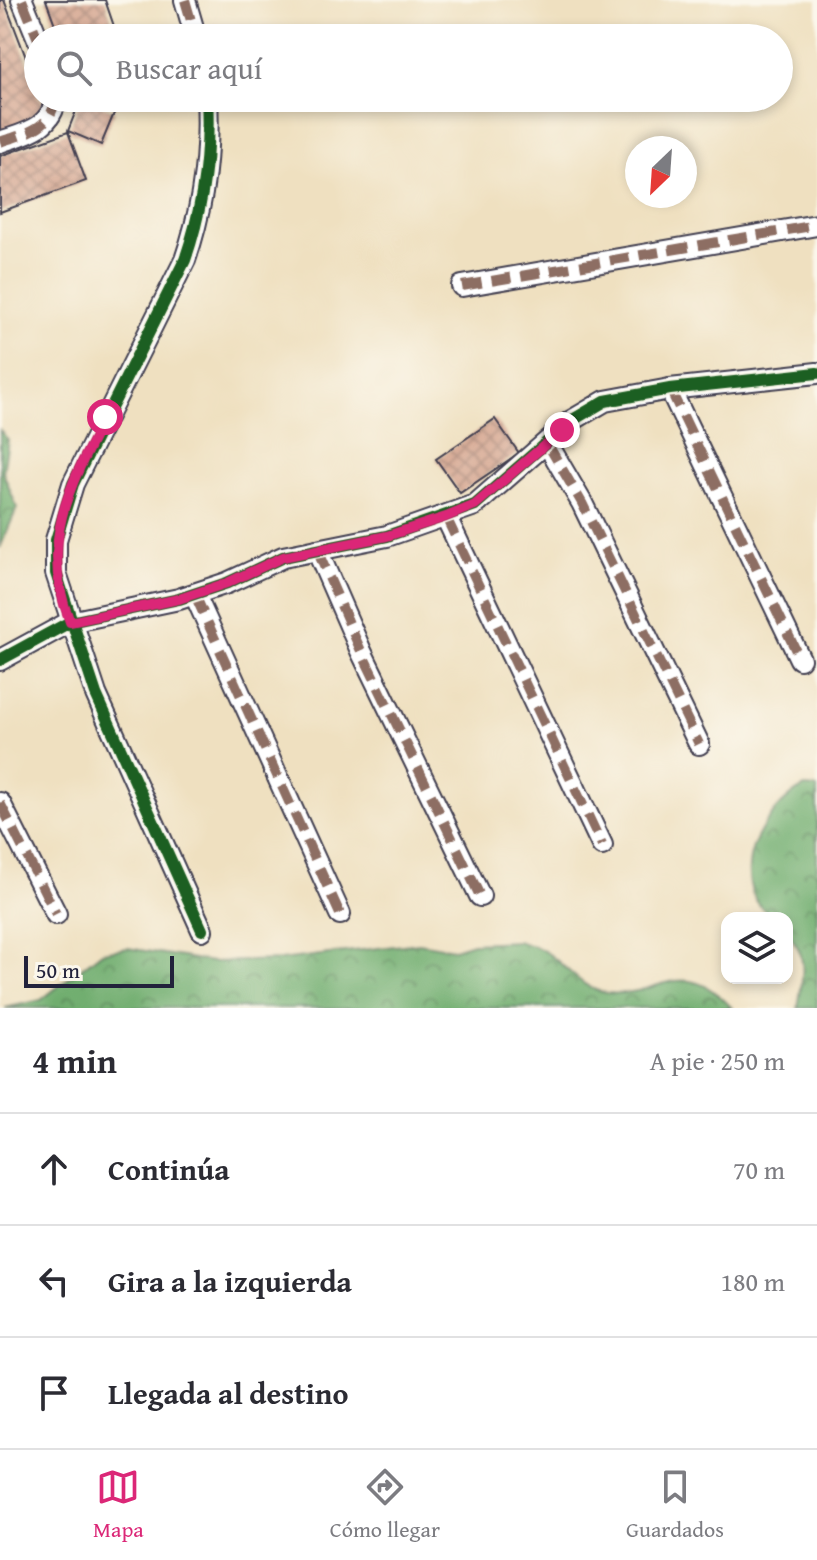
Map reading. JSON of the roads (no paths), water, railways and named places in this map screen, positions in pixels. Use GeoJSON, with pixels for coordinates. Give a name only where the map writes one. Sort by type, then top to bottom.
{"type":"FeatureCollection","features":[{"type":"Feature","properties":{"kind":"street"},"geometry":{"type":"LineString","coordinates":[[22,0],[32,24]]}},
{"type":"Feature","properties":{"kind":"street"},"geometry":{"type":"LineString","coordinates":[[185,0],[192,24]]}},
{"type":"Feature","properties":{"kind":"street"},"geometry":{"type":"LineString","coordinates":[[0,142],[40,128],[49,120],[52,112]]}},
{"type":"Feature","properties":{"kind":"street"},"geometry":{"type":"LineString","coordinates":[[202,930],[96,694],[56,573],[60,521],[88,450],[185,260],[194,235],[204,187],[207,112]]}},
{"type":"Feature","properties":{"kind":"street"},"geometry":{"type":"LineString","coordinates":[[462,286],[817,225]]}},
{"type":"Feature","properties":{"kind":"street"},"geometry":{"type":"LineString","coordinates":[[0,660],[70,622],[195,595],[283,557],[387,536],[475,505],[591,407],[620,397],[670,389],[814,380]]}},
{"type":"Feature","properties":{"kind":"street"},"geometry":{"type":"LineString","coordinates":[[670,389],[800,659]]}},
{"type":"Feature","properties":{"kind":"street"},"geometry":{"type":"LineString","coordinates":[[547,443],[582,503],[699,744]]}},
{"type":"Feature","properties":{"kind":"street"},"geometry":{"type":"LineString","coordinates":[[446,517],[602,845]]}},
{"type":"Feature","properties":{"kind":"street"},"geometry":{"type":"LineString","coordinates":[[317,550],[480,896]]}},
{"type":"Feature","properties":{"kind":"street"},"geometry":{"type":"LineString","coordinates":[[195,595],[340,914]]}},
{"type":"Feature","properties":{"kind":"street"},"geometry":{"type":"LineString","coordinates":[[0,803],[56,914]]}}]}
